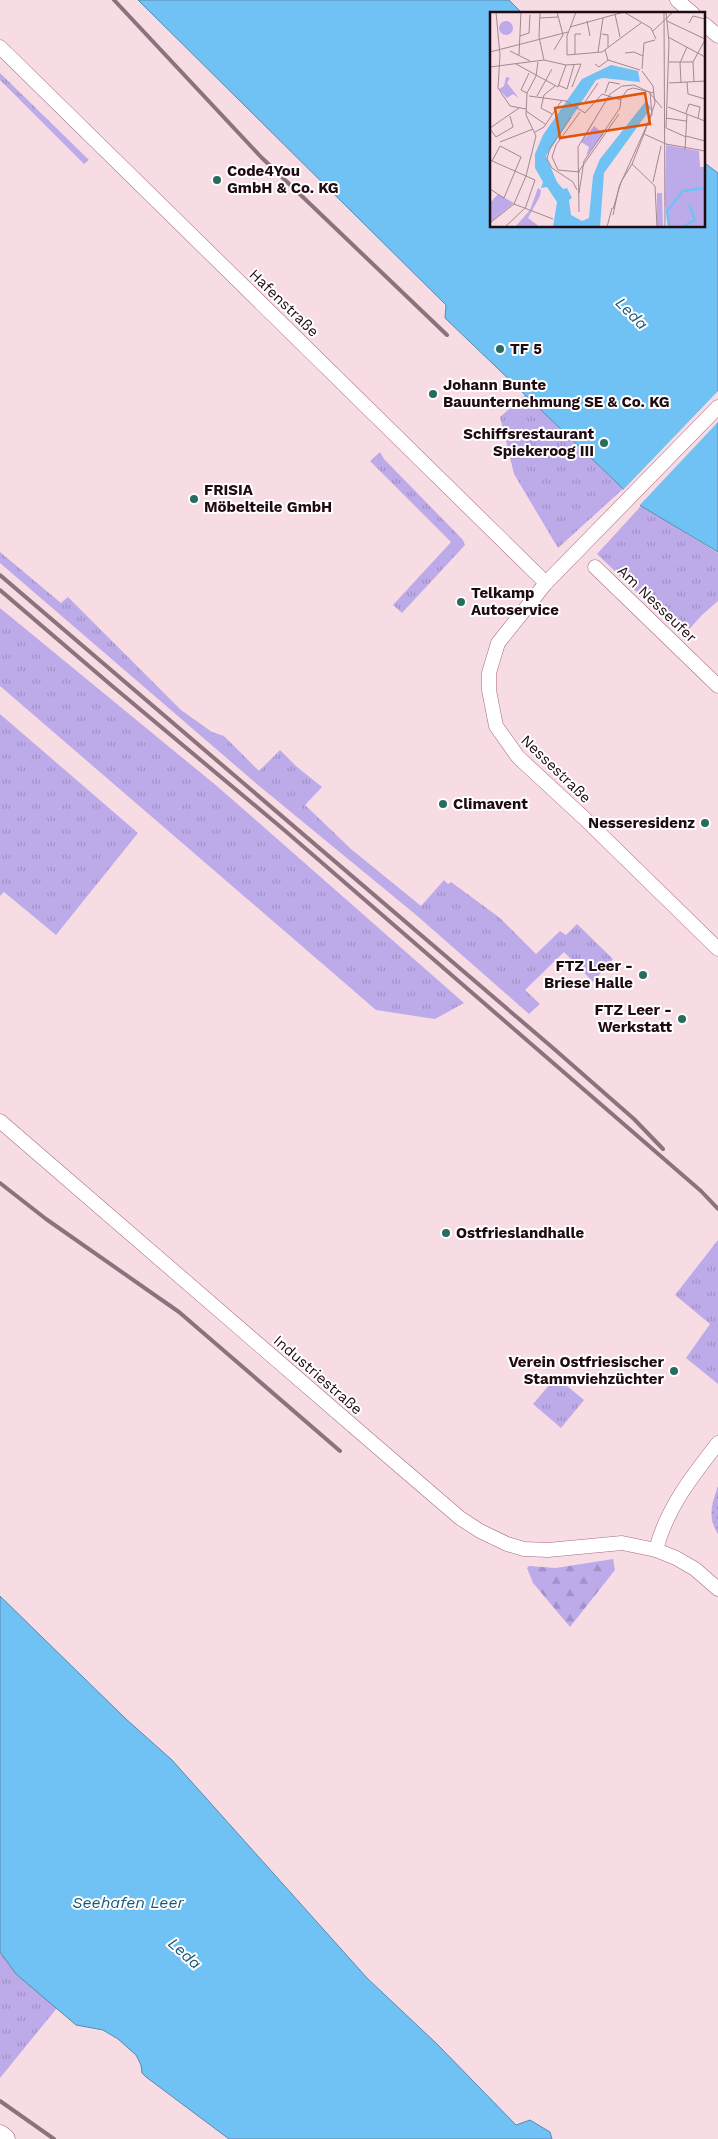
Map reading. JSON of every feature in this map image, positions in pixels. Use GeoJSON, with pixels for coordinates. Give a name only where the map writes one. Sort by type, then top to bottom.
{"type":"FeatureCollection","features":[{"type":"Feature","properties":{"kind":"main road"},"geometry":{"type":"LineString","coordinates":[[0,2135],[5,2139]]}},
{"type":"Feature","properties":{"kind":"street"},"geometry":{"type":"LineString","coordinates":[[677,0],[691,12]]}},
{"type":"Feature","properties":{"kind":"street"},"geometry":{"type":"LineString","coordinates":[[706,26],[718,36]]}},
{"type":"Feature","properties":{"kind":"street","name":"Hafenstraße"},"geometry":{"type":"LineString","coordinates":[[0,47],[546,583]]}},
{"type":"Feature","properties":{"kind":"street","name":"Nessestraße"},"geometry":{"type":"LineString","coordinates":[[718,407],[546,583],[498,643],[489,673],[492,715],[496,726],[518,757],[584,818],[718,949]]}},
{"type":"Feature","properties":{"kind":"street","name":"Am Nesseufer"},"geometry":{"type":"LineString","coordinates":[[595,567],[718,686]]}},
{"type":"Feature","properties":{"kind":"street","name":"Industriestraße"},"geometry":{"type":"LineString","coordinates":[[0,1121],[460,1518],[480,1531],[507,1544],[524,1549],[548,1550],[622,1543],[656,1550]]}},
{"type":"Feature","properties":{"kind":"street"},"geometry":{"type":"LineString","coordinates":[[718,1442],[689,1480],[660,1537],[656,1550],[676,1558],[695,1569],[718,1589]]}},
{"type":"Feature","properties":{"kind":"green space"},"geometry":{"type":"Polygon","coordinates":[[[0,73],[89,160],[84,164],[0,80],[0,73]]]}},
{"type":"Feature","properties":{"kind":"green space"},"geometry":{"type":"Polygon","coordinates":[[[525,395],[623,489],[558,548],[514,474],[500,417],[525,395]]]}},
{"type":"Feature","properties":{"kind":"green space"},"geometry":{"type":"Polygon","coordinates":[[[380,452],[384,459],[463,540],[465,545],[402,613],[393,605],[451,542],[370,461],[380,452]]]}},
{"type":"Feature","properties":{"kind":"green space"},"geometry":{"type":"Polygon","coordinates":[[[641,506],[718,553],[718,601],[683,636],[597,554],[641,506]]]}},
{"type":"Feature","properties":{"kind":"green space"},"geometry":{"type":"Polygon","coordinates":[[[0,552],[61,603],[68,597],[181,710],[212,732],[224,736],[259,771],[280,750],[297,767],[322,787],[305,805],[351,849],[421,906],[444,880],[448,884],[451,882],[500,918],[536,954],[560,931],[566,935],[577,924],[613,959],[593,982],[564,952],[525,990],[540,1004],[529,1014],[415,914],[258,785],[0,563],[0,552]]]}},
{"type":"Feature","properties":{"kind":"green space"},"geometry":{"type":"Polygon","coordinates":[[[0,608],[218,787],[464,1003],[435,1019],[376,1010],[0,686],[0,608]]]}},
{"type":"Feature","properties":{"kind":"green space"},"geometry":{"type":"Polygon","coordinates":[[[0,714],[138,833],[56,935],[4,892],[0,896],[0,714]]]}},
{"type":"Feature","properties":{"kind":"green space"},"geometry":{"type":"Polygon","coordinates":[[[718,1240],[718,1384],[686,1358],[710,1324],[675,1295],[718,1240]]]}},
{"type":"Feature","properties":{"kind":"green space"},"geometry":{"type":"Polygon","coordinates":[[[556,1377],[584,1400],[561,1428],[533,1404],[556,1377]]]}},
{"type":"Feature","properties":{"kind":"green space"},"geometry":{"type":"Polygon","coordinates":[[[718,1486],[718,1534],[713,1522],[712,1505],[718,1486]]]}},
{"type":"Feature","properties":{"kind":"green space"},"geometry":{"type":"Polygon","coordinates":[[[613,1559],[615,1570],[570,1627],[533,1583],[527,1568],[529,1566],[556,1568],[613,1559]]]}},
{"type":"Feature","properties":{"kind":"green space"},"geometry":{"type":"Polygon","coordinates":[[[0,1952],[16,1974],[57,2008],[0,2078],[0,1952]]]}},
{"type":"Feature","properties":{"kind":"water","name":"Leda"},"geometry":{"type":"Polygon","coordinates":[[[138,0],[509,0],[521,12],[490,12],[490,228],[706,228],[706,164],[718,173],[718,552],[641,506],[445,318],[446,305],[138,0]]]}},
{"type":"Feature","properties":{"kind":"water","name":"Seehafen Leer"},"geometry":{"type":"Polygon","coordinates":[[[0,1596],[126,1719],[172,1760],[367,1978],[437,2044],[516,2125],[530,2120],[550,2132],[552,2139],[229,2139],[146,2077],[142,2073],[141,2065],[136,2055],[118,2039],[103,2030],[76,2025],[16,1974],[0,1952],[0,1596]]]}},
{"type":"Feature","properties":{"kind":"pier"},"geometry":{"type":"Polygon","coordinates":[[[718,391],[718,422],[638,507],[622,491],[718,391]]]}},
{"type":"Feature","properties":{"kind":"railway"},"geometry":{"type":"LineString","coordinates":[[114,0],[261,157],[447,335]]}},
{"type":"Feature","properties":{"kind":"railway"},"geometry":{"type":"LineString","coordinates":[[0,575],[553,1048],[634,1119],[663,1149]]}},
{"type":"Feature","properties":{"kind":"railway"},"geometry":{"type":"LineString","coordinates":[[0,590],[283,829],[701,1191],[718,1209]]}},
{"type":"Feature","properties":{"kind":"railway"},"geometry":{"type":"LineString","coordinates":[[0,1183],[46,1219],[179,1312],[340,1451]]}},
{"type":"Feature","properties":{"kind":"railway"},"geometry":{"type":"LineString","coordinates":[[0,2101],[54,2139]]}},
{"type":"Feature","properties":{"kind":"place","name":"Code4You GmbH & Co. KG"},"geometry":{"type":"Point","coordinates":[217,180]}},
{"type":"Feature","properties":{"kind":"place","name":"TF 5"},"geometry":{"type":"Point","coordinates":[500,349]}},
{"type":"Feature","properties":{"kind":"place","name":"Johann Bunte Bauunternehmung SE & Co. KG"},"geometry":{"type":"Point","coordinates":[433,394]}},
{"type":"Feature","properties":{"kind":"place","name":"Schiffsrestaurant Spiekeroog III"},"geometry":{"type":"Point","coordinates":[604,443]}},
{"type":"Feature","properties":{"kind":"place","name":"FRISIA Möbelteile GmbH"},"geometry":{"type":"Point","coordinates":[194,499]}},
{"type":"Feature","properties":{"kind":"place","name":"Telkamp Autoservice"},"geometry":{"type":"Point","coordinates":[461,602]}},
{"type":"Feature","properties":{"kind":"place","name":"Climavent"},"geometry":{"type":"Point","coordinates":[443,804]}},
{"type":"Feature","properties":{"kind":"place","name":"Nesseresidenz"},"geometry":{"type":"Point","coordinates":[705,823]}},
{"type":"Feature","properties":{"kind":"place","name":"FTZ Leer - Briese Halle"},"geometry":{"type":"Point","coordinates":[643,975]}},
{"type":"Feature","properties":{"kind":"place","name":"FTZ Leer - Werkstatt"},"geometry":{"type":"Point","coordinates":[682,1019]}},
{"type":"Feature","properties":{"kind":"place","name":"Ostfrieslandhalle"},"geometry":{"type":"Point","coordinates":[446,1233]}},
{"type":"Feature","properties":{"kind":"place","name":"Verein Ostfriesischer Stammviehzüchter"},"geometry":{"type":"Point","coordinates":[674,1371]}}]}
